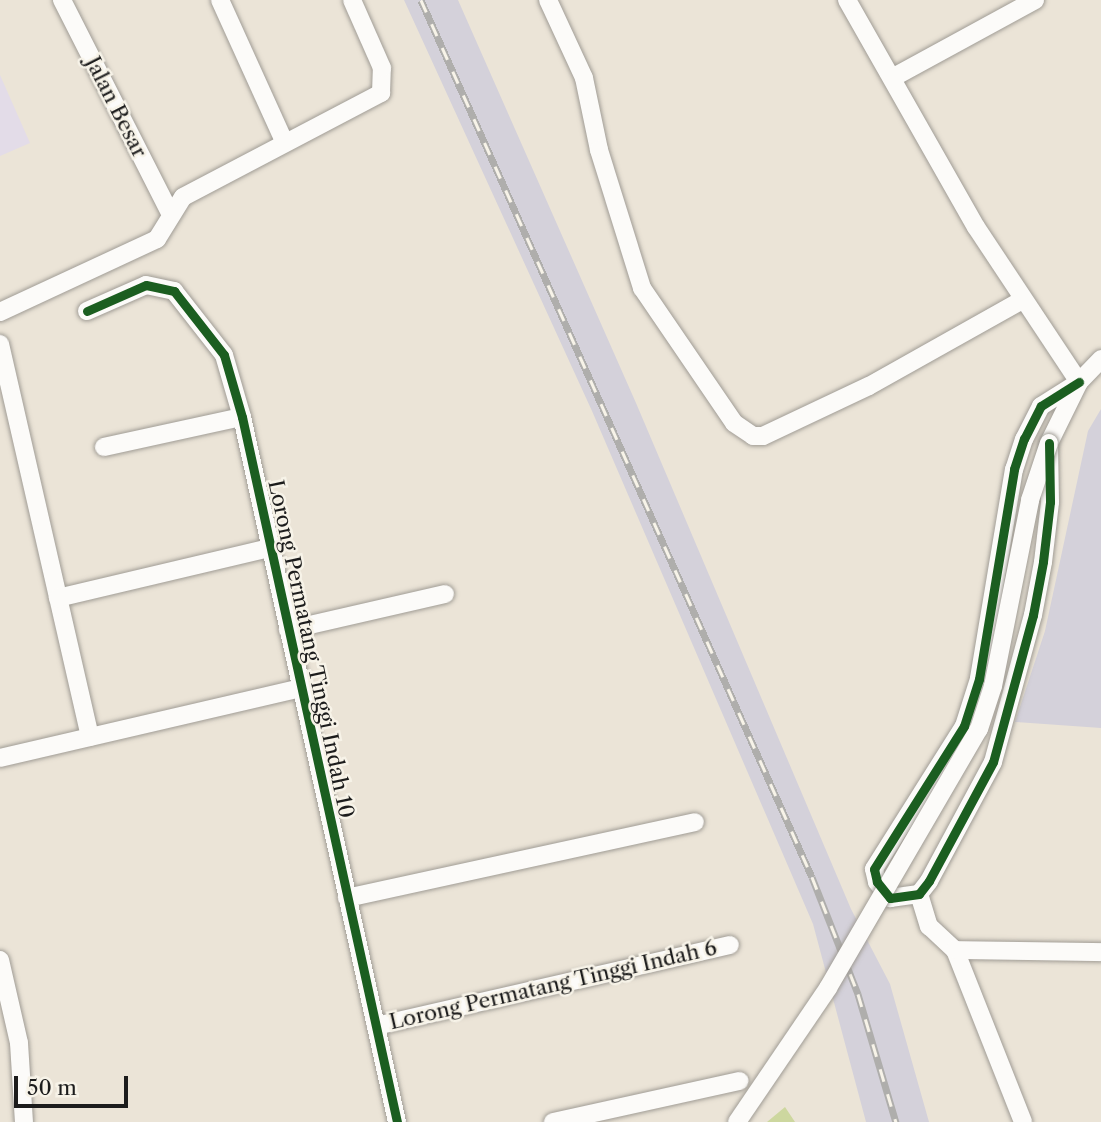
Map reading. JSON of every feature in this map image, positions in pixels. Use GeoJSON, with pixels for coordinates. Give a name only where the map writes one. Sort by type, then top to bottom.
{"type":"FeatureCollection","features":[{"type":"Feature","properties":{"kind":"street","name":"Jalan Besar"},"geometry":{"type":"LineString","coordinates":[[62,0],[170,213]]}},
{"type":"Feature","properties":{"kind":"street"},"geometry":{"type":"LineString","coordinates":[[220,0],[284,141]]}},
{"type":"Feature","properties":{"kind":"street"},"geometry":{"type":"LineString","coordinates":[[0,312],[157,239],[170,213],[183,197],[284,141],[381,93],[383,68],[352,0]]}},
{"type":"Feature","properties":{"kind":"street"},"geometry":{"type":"LineString","coordinates":[[548,0],[584,78],[599,150],[642,288],[734,423],[753,436],[763,436],[869,386],[1022,300]]}},
{"type":"Feature","properties":{"kind":"street"},"geometry":{"type":"LineString","coordinates":[[847,0],[1022,300],[1079,382]]}},
{"type":"Feature","properties":{"kind":"street"},"geometry":{"type":"LineString","coordinates":[[892,78],[1035,0]]}},
{"type":"Feature","properties":{"kind":"street","name":"Lorong Permatang Tinggi Indah 10"},"geometry":{"type":"LineString","coordinates":[[87,311],[146,285],[174,291],[224,355],[242,417],[397,1122]]}},
{"type":"Feature","properties":{"kind":"street"},"geometry":{"type":"LineString","coordinates":[[0,344],[90,737]]}},
{"type":"Feature","properties":{"kind":"street"},"geometry":{"type":"LineString","coordinates":[[919,894],[890,898],[877,882],[874,869],[964,726],[993,613],[1014,469],[1024,439],[1041,405],[1079,382],[1101,359]]}},
{"type":"Feature","properties":{"kind":"street"},"geometry":{"type":"LineString","coordinates":[[737,1122],[828,988],[979,729],[993,686],[1030,500],[1049,443],[1079,382]]}},
{"type":"Feature","properties":{"kind":"street"},"geometry":{"type":"LineString","coordinates":[[104,447],[242,417]]}},
{"type":"Feature","properties":{"kind":"street"},"geometry":{"type":"LineString","coordinates":[[1023,1122],[955,950],[929,926],[919,894],[993,762],[1008,715],[1043,562],[1049,502],[1049,443]]}},
{"type":"Feature","properties":{"kind":"street"},"geometry":{"type":"LineString","coordinates":[[58,598],[270,548]]}},
{"type":"Feature","properties":{"kind":"street"},"geometry":{"type":"LineString","coordinates":[[288,630],[445,594]]}},
{"type":"Feature","properties":{"kind":"street"},"geometry":{"type":"LineString","coordinates":[[0,758],[301,688]]}},
{"type":"Feature","properties":{"kind":"street"},"geometry":{"type":"LineString","coordinates":[[347,898],[695,822]]}},
{"type":"Feature","properties":{"kind":"street","name":"Lorong Permatang Tinggi Indah 6"},"geometry":{"type":"LineString","coordinates":[[376,1026],[730,945]]}},
{"type":"Feature","properties":{"kind":"street"},"geometry":{"type":"LineString","coordinates":[[955,950],[1101,953]]}},
{"type":"Feature","properties":{"kind":"street"},"geometry":{"type":"LineString","coordinates":[[0,961],[19,1043],[24,1122]]}},
{"type":"Feature","properties":{"kind":"street"},"geometry":{"type":"LineString","coordinates":[[553,1122],[740,1082]]}},
{"type":"Feature","properties":{"kind":"shaded area"},"geometry":{"type":"Polygon","coordinates":[[[404,0],[458,0],[636,403],[851,909],[890,984],[929,1122],[866,1122],[813,924],[592,411],[404,0]]]}},
{"type":"Feature","properties":{"kind":"shaded area"},"geometry":{"type":"Polygon","coordinates":[[[0,75],[30,143],[0,156],[0,75]]]}},
{"type":"Feature","properties":{"kind":"shaded area"},"geometry":{"type":"Polygon","coordinates":[[[1101,409],[1101,728],[1015,722],[1045,631],[1088,431],[1101,409]]]}},
{"type":"Feature","properties":{"kind":"green space"},"geometry":{"type":"Polygon","coordinates":[[[785,1107],[795,1122],[767,1122],[785,1107]]]}},
{"type":"Feature","properties":{"kind":"railway"},"geometry":{"type":"LineString","coordinates":[[421,0],[812,877],[858,994],[896,1122]]}},
{"type":"Feature","properties":{"kind":"cycle path"},"geometry":{"type":"LineString","coordinates":[[87,311],[146,285],[174,291],[224,355],[242,417],[397,1122]]}},
{"type":"Feature","properties":{"kind":"cycle path"},"geometry":{"type":"LineString","coordinates":[[1049,443],[1050,502],[1043,562],[1033,615],[993,762],[929,881],[919,894],[890,898],[877,882],[874,869],[964,726],[979,679],[1014,469],[1024,439],[1041,406],[1079,382]]}}]}
